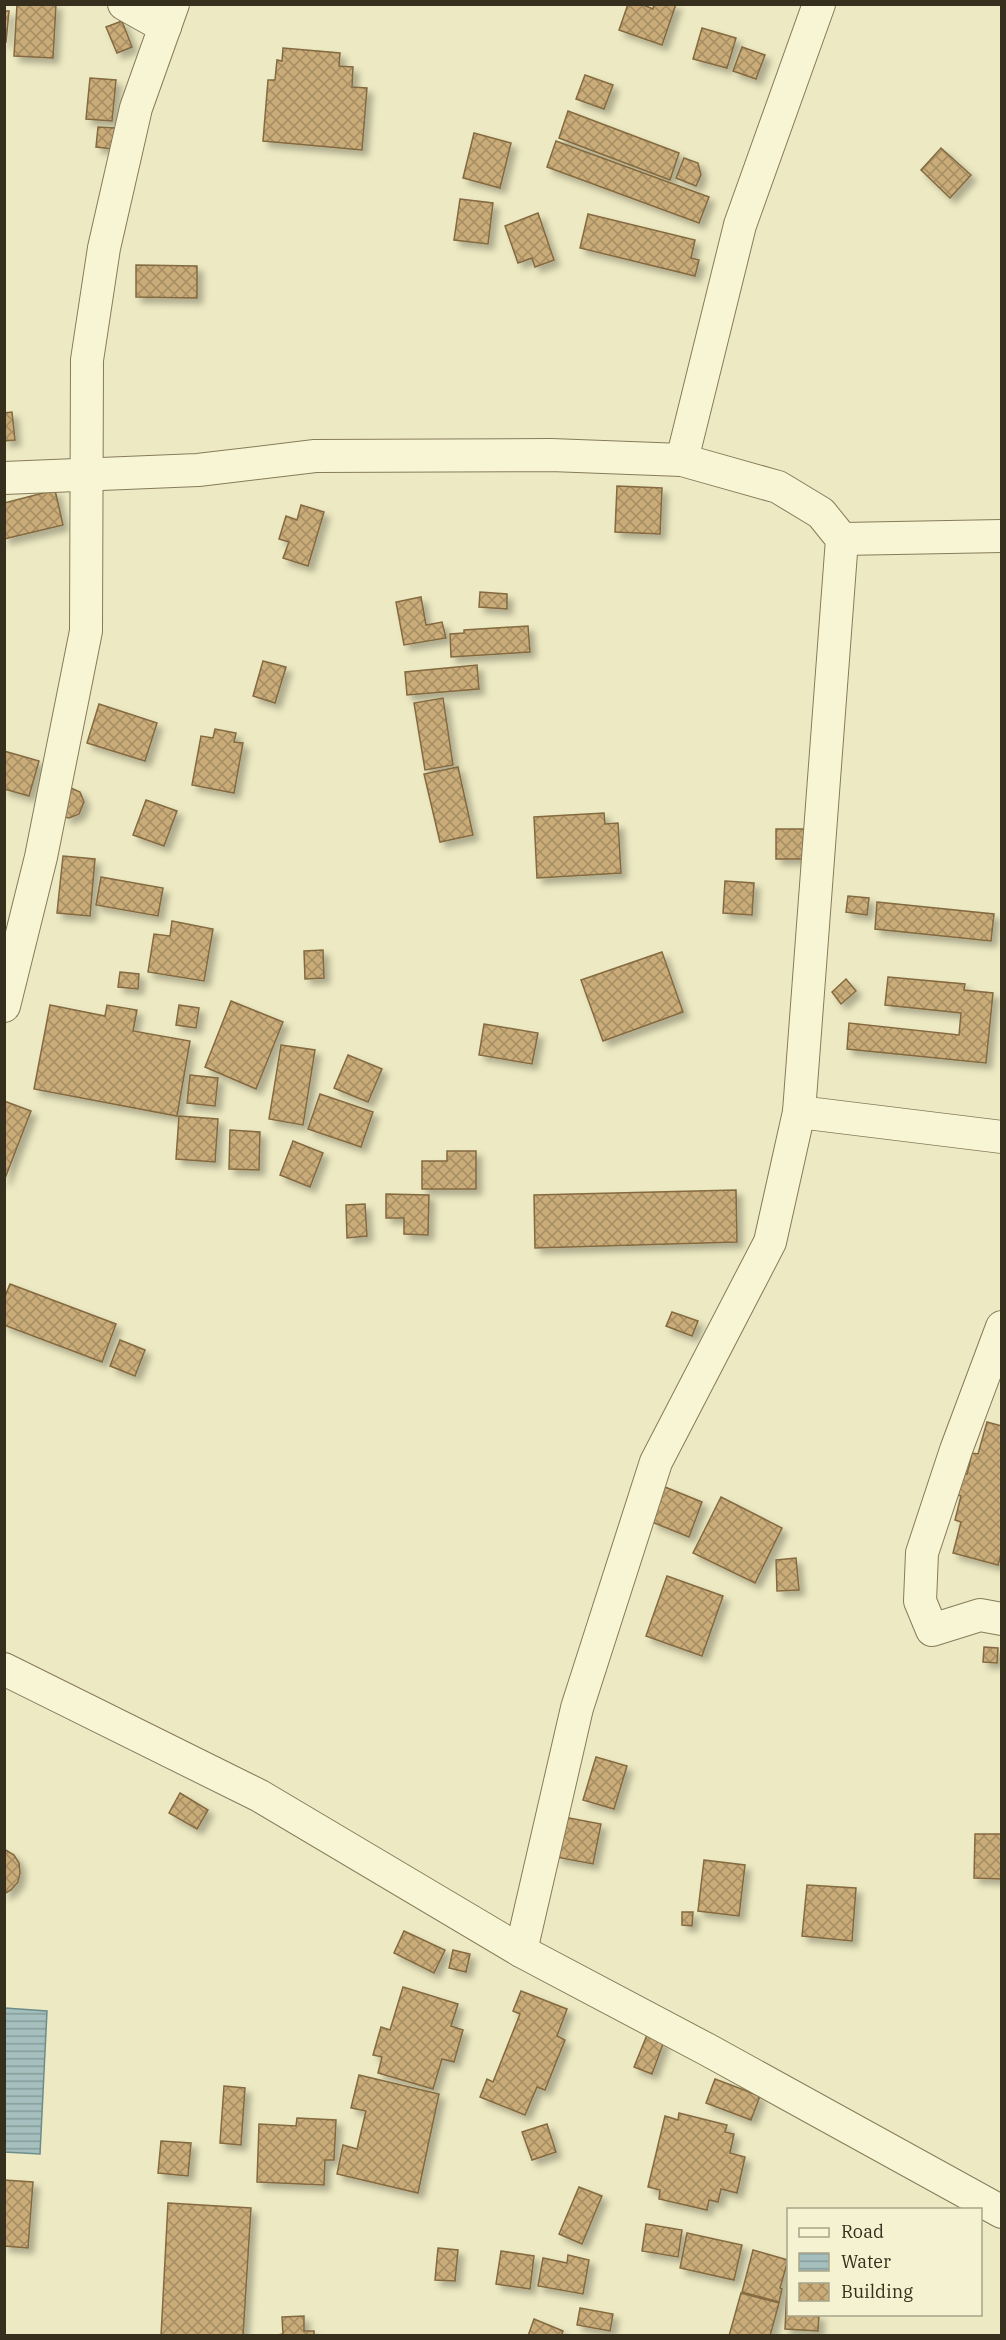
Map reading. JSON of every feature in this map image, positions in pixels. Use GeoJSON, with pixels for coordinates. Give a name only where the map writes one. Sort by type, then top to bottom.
{"type":"FeatureCollection","features":[{"type":"Feature","properties":{"kind":"street"},"geometry":{"type":"LineString","coordinates":[[4,1006],[41,857],[86,631],[87,360],[104,248],[136,108],[169,16],[124,4]]}},
{"type":"Feature","properties":{"kind":"street"},"geometry":{"type":"LineString","coordinates":[[682,460],[740,225],[819,4]]}},
{"type":"Feature","properties":{"kind":"street"},"geometry":{"type":"LineString","coordinates":[[4,478],[198,470],[315,456],[551,455],[682,460],[778,488],[821,513],[842,539],[799,1112],[770,1242],[656,1462],[577,1708],[520,1951]]}},
{"type":"Feature","properties":{"kind":"street"},"geometry":{"type":"LineString","coordinates":[[842,539],[1002,536]]}},
{"type":"Feature","properties":{"kind":"street"},"geometry":{"type":"LineString","coordinates":[[799,1112],[1002,1137]]}},
{"type":"Feature","properties":{"kind":"street"},"geometry":{"type":"LineString","coordinates":[[1002,1327],[956,1450],[922,1553],[920,1601],[933,1630],[980,1615],[1002,1619]]}},
{"type":"Feature","properties":{"kind":"street"},"geometry":{"type":"LineString","coordinates":[[4,1669],[260,1796],[520,1951],[708,2050],[1002,2212]]}},
{"type":"Feature","properties":{"kind":"water"},"geometry":{"type":"Polygon","coordinates":[[[5,2008],[47,2011],[40,2154],[5,2152],[5,2008]]]}},
{"type":"Feature","properties":{"kind":"building"},"geometry":{"type":"Polygon","coordinates":[[[17,4],[56,4],[53,58],[14,56],[17,4]]]}},
{"type":"Feature","properties":{"kind":"building"},"geometry":{"type":"Polygon","coordinates":[[[628,4],[641,4],[653,9],[654,4],[676,4],[662,45],[619,30],[628,4]]]}},
{"type":"Feature","properties":{"kind":"building"},"geometry":{"type":"Polygon","coordinates":[[[4,11],[9,11],[6,42],[4,42],[4,11]]]}},
{"type":"Feature","properties":{"kind":"building"},"geometry":{"type":"Polygon","coordinates":[[[122,21],[132,47],[117,53],[106,27],[122,21]]]}},
{"type":"Feature","properties":{"kind":"building"},"geometry":{"type":"Polygon","coordinates":[[[702,28],[736,38],[727,68],[693,59],[702,28]]]}},
{"type":"Feature","properties":{"kind":"building"},"geometry":{"type":"Polygon","coordinates":[[[742,47],[765,55],[756,79],[733,71],[742,47]]]}},
{"type":"Feature","properties":{"kind":"building"},"geometry":{"type":"Polygon","coordinates":[[[283,48],[340,53],[339,66],[353,67],[352,87],[367,88],[362,150],[263,141],[268,80],[275,80],[277,60],[282,61],[283,48]]]}},
{"type":"Feature","properties":{"kind":"building"},"geometry":{"type":"Polygon","coordinates":[[[585,75],[613,85],[604,109],[576,99],[585,75]]]}},
{"type":"Feature","properties":{"kind":"building"},"geometry":{"type":"Polygon","coordinates":[[[90,78],[116,80],[112,121],[86,119],[90,78]]]}},
{"type":"Feature","properties":{"kind":"building"},"geometry":{"type":"Polygon","coordinates":[[[568,111],[679,153],[670,180],[559,138],[568,111]]]}},
{"type":"Feature","properties":{"kind":"building"},"geometry":{"type":"Polygon","coordinates":[[[98,127],[115,128],[113,149],[96,147],[98,127]]]}},
{"type":"Feature","properties":{"kind":"building"},"geometry":{"type":"Polygon","coordinates":[[[474,133],[511,143],[500,188],[463,178],[474,133]]]}},
{"type":"Feature","properties":{"kind":"building"},"geometry":{"type":"Polygon","coordinates":[[[556,141],[709,197],[699,223],[547,167],[556,141]]]}},
{"type":"Feature","properties":{"kind":"building"},"geometry":{"type":"Polygon","coordinates":[[[941,148],[971,175],[950,198],[921,170],[941,148]]]}},
{"type":"Feature","properties":{"kind":"building"},"geometry":{"type":"Polygon","coordinates":[[[684,158],[698,163],[701,175],[696,186],[676,178],[684,158]]]}},
{"type":"Feature","properties":{"kind":"building"},"geometry":{"type":"Polygon","coordinates":[[[460,199],[493,203],[488,244],[454,240],[460,199]]]}},
{"type":"Feature","properties":{"kind":"building"},"geometry":{"type":"Polygon","coordinates":[[[538,213],[554,260],[535,267],[532,258],[518,263],[505,226],[538,213]]]}},
{"type":"Feature","properties":{"kind":"building"},"geometry":{"type":"Polygon","coordinates":[[[588,214],[695,240],[691,258],[699,260],[695,276],[580,248],[588,214]]]}},
{"type":"Feature","properties":{"kind":"building"},"geometry":{"type":"Polygon","coordinates":[[[136,265],[197,266],[197,298],[136,297],[136,265]]]}},
{"type":"Feature","properties":{"kind":"building"},"geometry":{"type":"Polygon","coordinates":[[[12,412],[15,440],[4,441],[4,413],[12,412]]]}},
{"type":"Feature","properties":{"kind":"building"},"geometry":{"type":"Polygon","coordinates":[[[617,486],[662,488],[660,534],[615,532],[617,486]]]}},
{"type":"Feature","properties":{"kind":"building"},"geometry":{"type":"Polygon","coordinates":[[[55,490],[63,525],[4,539],[4,503],[55,490]]]}},
{"type":"Feature","properties":{"kind":"building"},"geometry":{"type":"Polygon","coordinates":[[[301,505],[324,512],[308,566],[283,558],[289,542],[279,539],[286,516],[297,520],[301,505]]]}},
{"type":"Feature","properties":{"kind":"building"},"geometry":{"type":"Polygon","coordinates":[[[480,592],[507,594],[507,609],[479,607],[480,592]]]}},
{"type":"Feature","properties":{"kind":"building"},"geometry":{"type":"Polygon","coordinates":[[[421,597],[426,625],[442,622],[446,638],[404,645],[396,602],[421,597]]]}},
{"type":"Feature","properties":{"kind":"building"},"geometry":{"type":"Polygon","coordinates":[[[528,626],[530,652],[451,657],[450,634],[464,633],[464,630],[528,626]]]}},
{"type":"Feature","properties":{"kind":"building"},"geometry":{"type":"Polygon","coordinates":[[[263,661],[286,667],[275,703],[253,696],[263,661]]]}},
{"type":"Feature","properties":{"kind":"building"},"geometry":{"type":"Polygon","coordinates":[[[477,665],[479,689],[407,695],[405,672],[477,665]]]}},
{"type":"Feature","properties":{"kind":"building"},"geometry":{"type":"Polygon","coordinates":[[[443,698],[453,765],[425,770],[414,703],[443,698]]]}},
{"type":"Feature","properties":{"kind":"building"},"geometry":{"type":"Polygon","coordinates":[[[99,704],[157,723],[145,761],[87,743],[99,704]]]}},
{"type":"Feature","properties":{"kind":"building"},"geometry":{"type":"Polygon","coordinates":[[[215,729],[236,733],[234,742],[243,743],[234,793],[192,785],[201,736],[213,738],[215,729]]]}},
{"type":"Feature","properties":{"kind":"building"},"geometry":{"type":"Polygon","coordinates":[[[4,751],[39,761],[29,796],[4,789],[4,751]]]}},
{"type":"Feature","properties":{"kind":"building"},"geometry":{"type":"Polygon","coordinates":[[[458,767],[473,835],[440,842],[424,774],[458,767]]]}},
{"type":"Feature","properties":{"kind":"building"},"geometry":{"type":"Polygon","coordinates":[[[71,788],[80,792],[84,802],[79,814],[69,818],[64,817],[71,788]]]}},
{"type":"Feature","properties":{"kind":"building"},"geometry":{"type":"Polygon","coordinates":[[[146,800],[177,811],[164,846],[133,835],[146,800]]]}},
{"type":"Feature","properties":{"kind":"building"},"geometry":{"type":"Polygon","coordinates":[[[604,813],[605,824],[618,823],[621,873],[537,878],[534,817],[604,813]]]}},
{"type":"Feature","properties":{"kind":"building"},"geometry":{"type":"Polygon","coordinates":[[[776,829],[806,829],[805,859],[776,859],[776,829]]]}},
{"type":"Feature","properties":{"kind":"building"},"geometry":{"type":"Polygon","coordinates":[[[63,856],[95,859],[90,916],[57,913],[63,856]]]}},
{"type":"Feature","properties":{"kind":"building"},"geometry":{"type":"Polygon","coordinates":[[[101,877],[163,888],[158,916],[96,905],[101,877]]]}},
{"type":"Feature","properties":{"kind":"building"},"geometry":{"type":"Polygon","coordinates":[[[725,881],[754,883],[752,915],[723,913],[725,881]]]}},
{"type":"Feature","properties":{"kind":"building"},"geometry":{"type":"Polygon","coordinates":[[[848,896],[869,898],[867,915],[846,912],[848,896]]]}},
{"type":"Feature","properties":{"kind":"building"},"geometry":{"type":"Polygon","coordinates":[[[877,902],[994,914],[991,941],[875,929],[877,902]]]}},
{"type":"Feature","properties":{"kind":"building"},"geometry":{"type":"Polygon","coordinates":[[[172,921],[213,929],[204,981],[148,972],[154,934],[170,936],[172,921]]]}},
{"type":"Feature","properties":{"kind":"building"},"geometry":{"type":"Polygon","coordinates":[[[323,950],[324,978],[305,979],[304,951],[323,950]]]}},
{"type":"Feature","properties":{"kind":"building"},"geometry":{"type":"Polygon","coordinates":[[[662,952],[683,1012],[603,1041],[581,980],[662,952]]]}},
{"type":"Feature","properties":{"kind":"building"},"geometry":{"type":"Polygon","coordinates":[[[120,972],[139,974],[138,989],[118,987],[120,972]]]}},
{"type":"Feature","properties":{"kind":"building"},"geometry":{"type":"Polygon","coordinates":[[[888,977],[965,984],[964,990],[993,993],[986,1063],[847,1049],[849,1023],[959,1035],[961,1013],[885,1005],[888,977]]]}},
{"type":"Feature","properties":{"kind":"building"},"geometry":{"type":"Polygon","coordinates":[[[846,979],[856,991],[841,1004],[832,992],[846,979]]]}},
{"type":"Feature","properties":{"kind":"building"},"geometry":{"type":"Polygon","coordinates":[[[231,1001],[283,1022],[256,1089],[205,1067],[231,1001]]]}},
{"type":"Feature","properties":{"kind":"building"},"geometry":{"type":"Polygon","coordinates":[[[50,1005],[105,1016],[107,1005],[137,1010],[133,1031],[190,1041],[177,1116],[34,1089],[50,1005]]]}},
{"type":"Feature","properties":{"kind":"building"},"geometry":{"type":"Polygon","coordinates":[[[179,1005],[199,1008],[196,1028],[176,1025],[179,1005]]]}},
{"type":"Feature","properties":{"kind":"building"},"geometry":{"type":"Polygon","coordinates":[[[484,1024],[538,1033],[532,1064],[479,1055],[484,1024]]]}},
{"type":"Feature","properties":{"kind":"building"},"geometry":{"type":"Polygon","coordinates":[[[281,1045],[315,1050],[303,1125],[269,1119],[281,1045]]]}},
{"type":"Feature","properties":{"kind":"building"},"geometry":{"type":"Polygon","coordinates":[[[348,1055],[382,1069],[368,1102],[334,1088],[348,1055]]]}},
{"type":"Feature","properties":{"kind":"building"},"geometry":{"type":"Polygon","coordinates":[[[190,1075],[218,1078],[215,1106],[187,1103],[190,1075]]]}},
{"type":"Feature","properties":{"kind":"building"},"geometry":{"type":"Polygon","coordinates":[[[320,1094],[373,1112],[361,1147],[308,1129],[320,1094]]]}},
{"type":"Feature","properties":{"kind":"building"},"geometry":{"type":"Polygon","coordinates":[[[4,1101],[31,1111],[4,1181],[4,1101]]]}},
{"type":"Feature","properties":{"kind":"building"},"geometry":{"type":"Polygon","coordinates":[[[179,1116],[218,1119],[215,1162],[176,1159],[179,1116]]]}},
{"type":"Feature","properties":{"kind":"building"},"geometry":{"type":"Polygon","coordinates":[[[230,1130],[260,1132],[259,1170],[229,1169],[230,1130]]]}},
{"type":"Feature","properties":{"kind":"building"},"geometry":{"type":"Polygon","coordinates":[[[293,1141],[323,1153],[310,1187],[280,1175],[293,1141]]]}},
{"type":"Feature","properties":{"kind":"building"},"geometry":{"type":"Polygon","coordinates":[[[447,1151],[476,1151],[476,1189],[422,1189],[422,1161],[447,1161],[447,1151]]]}},
{"type":"Feature","properties":{"kind":"building"},"geometry":{"type":"Polygon","coordinates":[[[736,1190],[737,1242],[535,1248],[534,1195],[736,1190]]]}},
{"type":"Feature","properties":{"kind":"building"},"geometry":{"type":"Polygon","coordinates":[[[386,1194],[429,1195],[428,1235],[404,1234],[404,1218],[386,1218],[386,1194]]]}},
{"type":"Feature","properties":{"kind":"building"},"geometry":{"type":"Polygon","coordinates":[[[365,1204],[367,1236],[347,1238],[346,1205],[365,1204]]]}},
{"type":"Feature","properties":{"kind":"building"},"geometry":{"type":"Polygon","coordinates":[[[10,1284],[116,1324],[102,1362],[4,1325],[4,1299],[10,1284]]]}},
{"type":"Feature","properties":{"kind":"building"},"geometry":{"type":"Polygon","coordinates":[[[672,1312],[698,1321],[692,1336],[666,1326],[672,1312]]]}},
{"type":"Feature","properties":{"kind":"building"},"geometry":{"type":"Polygon","coordinates":[[[120,1340],[145,1350],[135,1376],[110,1366],[120,1340]]]}},
{"type":"Feature","properties":{"kind":"building"},"geometry":{"type":"Polygon","coordinates":[[[987,1422],[1002,1426],[1002,1551],[998,1565],[953,1553],[961,1522],[955,1520],[961,1496],[955,1494],[960,1472],[967,1474],[972,1453],[978,1454],[987,1422]]]}},
{"type":"Feature","properties":{"kind":"building"},"geometry":{"type":"Polygon","coordinates":[[[665,1487],[702,1502],[689,1537],[652,1522],[665,1487]]]}},
{"type":"Feature","properties":{"kind":"building"},"geometry":{"type":"Polygon","coordinates":[[[721,1497],[782,1528],[755,1583],[693,1553],[721,1497]]]}},
{"type":"Feature","properties":{"kind":"building"},"geometry":{"type":"Polygon","coordinates":[[[796,1558],[799,1590],[777,1591],[776,1560],[796,1558]]]}},
{"type":"Feature","properties":{"kind":"building"},"geometry":{"type":"Polygon","coordinates":[[[667,1576],[723,1596],[702,1656],[646,1636],[667,1576]]]}},
{"type":"Feature","properties":{"kind":"building"},"geometry":{"type":"Polygon","coordinates":[[[984,1647],[998,1648],[997,1663],[983,1662],[984,1647]]]}},
{"type":"Feature","properties":{"kind":"building"},"geometry":{"type":"Polygon","coordinates":[[[596,1757],[627,1766],[614,1809],[583,1800],[596,1757]]]}},
{"type":"Feature","properties":{"kind":"building"},"geometry":{"type":"Polygon","coordinates":[[[180,1793],[208,1810],[197,1829],[169,1813],[180,1793]]]}},
{"type":"Feature","properties":{"kind":"building"},"geometry":{"type":"Polygon","coordinates":[[[564,1817],[601,1824],[593,1864],[556,1857],[564,1817]]]}},
{"type":"Feature","properties":{"kind":"building"},"geometry":{"type":"Polygon","coordinates":[[[975,1834],[1002,1834],[1002,1879],[974,1878],[975,1834]]]}},
{"type":"Feature","properties":{"kind":"building"},"geometry":{"type":"Polygon","coordinates":[[[4,1849],[14,1855],[19,1863],[20,1873],[18,1882],[4,1894],[4,1849]]]}},
{"type":"Feature","properties":{"kind":"building"},"geometry":{"type":"Polygon","coordinates":[[[704,1860],[745,1865],[739,1916],[698,1911],[704,1860]]]}},
{"type":"Feature","properties":{"kind":"building"},"geometry":{"type":"Polygon","coordinates":[[[807,1885],[856,1888],[852,1941],[802,1936],[807,1885]]]}},
{"type":"Feature","properties":{"kind":"building"},"geometry":{"type":"Polygon","coordinates":[[[682,1912],[693,1912],[692,1926],[682,1925],[682,1912]]]}},
{"type":"Feature","properties":{"kind":"building"},"geometry":{"type":"Polygon","coordinates":[[[404,1931],[445,1950],[434,1973],[394,1953],[404,1931]]]}},
{"type":"Feature","properties":{"kind":"building"},"geometry":{"type":"Polygon","coordinates":[[[453,1950],[470,1954],[466,1972],[449,1968],[453,1950]]]}},
{"type":"Feature","properties":{"kind":"building"},"geometry":{"type":"Polygon","coordinates":[[[403,1987],[458,2004],[451,2026],[463,2030],[454,2062],[442,2059],[433,2089],[378,2073],[382,2057],[373,2055],[381,2027],[390,2030],[403,1987]]]}},
{"type":"Feature","properties":{"kind":"building"},"geometry":{"type":"Polygon","coordinates":[[[521,1991],[567,2009],[557,2036],[565,2040],[545,2090],[537,2087],[525,2115],[480,2097],[487,2079],[493,2082],[520,2014],[513,2011],[521,1991]]]}},
{"type":"Feature","properties":{"kind":"building"},"geometry":{"type":"Polygon","coordinates":[[[647,2035],[664,2041],[652,2074],[634,2067],[647,2035]]]}},
{"type":"Feature","properties":{"kind":"building"},"geometry":{"type":"Polygon","coordinates":[[[359,2075],[439,2094],[418,2193],[337,2174],[343,2145],[357,2149],[366,2111],[351,2108],[359,2075]]]}},
{"type":"Feature","properties":{"kind":"building"},"geometry":{"type":"Polygon","coordinates":[[[715,2079],[760,2096],[751,2120],[706,2103],[715,2079]]]}},
{"type":"Feature","properties":{"kind":"building"},"geometry":{"type":"Polygon","coordinates":[[[224,2086],[245,2088],[241,2145],[220,2143],[224,2086]]]}},
{"type":"Feature","properties":{"kind":"building"},"geometry":{"type":"Polygon","coordinates":[[[679,2113],[727,2125],[725,2132],[734,2134],[730,2153],[745,2157],[737,2193],[721,2189],[718,2202],[709,2200],[707,2210],[659,2199],[660,2190],[648,2187],[665,2116],[678,2120],[679,2113]]]}},
{"type":"Feature","properties":{"kind":"building"},"geometry":{"type":"Polygon","coordinates":[[[297,2118],[336,2120],[334,2160],[325,2160],[324,2185],[257,2182],[259,2124],[296,2126],[297,2118]]]}},
{"type":"Feature","properties":{"kind":"building"},"geometry":{"type":"Polygon","coordinates":[[[547,2124],[556,2152],[532,2160],[522,2132],[547,2124]]]}},
{"type":"Feature","properties":{"kind":"building"},"geometry":{"type":"Polygon","coordinates":[[[161,2141],[191,2143],[188,2176],[158,2173],[161,2141]]]}},
{"type":"Feature","properties":{"kind":"building"},"geometry":{"type":"Polygon","coordinates":[[[4,2180],[33,2182],[28,2248],[4,2246],[4,2180]]]}},
{"type":"Feature","properties":{"kind":"building"},"geometry":{"type":"Polygon","coordinates":[[[579,2187],[602,2196],[582,2244],[559,2234],[579,2187]]]}},
{"type":"Feature","properties":{"kind":"building"},"geometry":{"type":"Polygon","coordinates":[[[168,2203],[251,2208],[243,2336],[161,2336],[168,2203]]]}},
{"type":"Feature","properties":{"kind":"building"},"geometry":{"type":"Polygon","coordinates":[[[646,2224],[682,2230],[678,2257],[642,2251],[646,2224]]]}},
{"type":"Feature","properties":{"kind":"building"},"geometry":{"type":"Polygon","coordinates":[[[687,2233],[742,2245],[734,2280],[680,2268],[687,2233]]]}},
{"type":"Feature","properties":{"kind":"building"},"geometry":{"type":"Polygon","coordinates":[[[438,2248],[458,2250],[455,2281],[435,2280],[438,2248]]]}},
{"type":"Feature","properties":{"kind":"building"},"geometry":{"type":"Polygon","coordinates":[[[753,2250],[787,2260],[779,2302],[742,2292],[753,2250]]]}},
{"type":"Feature","properties":{"kind":"building"},"geometry":{"type":"Polygon","coordinates":[[[501,2251],[534,2256],[530,2289],[496,2284],[501,2251]]]}},
{"type":"Feature","properties":{"kind":"building"},"geometry":{"type":"Polygon","coordinates":[[[568,2255],[589,2260],[583,2294],[538,2286],[543,2258],[567,2263],[568,2255]]]}},
{"type":"Feature","properties":{"kind":"building"},"geometry":{"type":"Polygon","coordinates":[[[787,2286],[787,2316],[819,2316],[818,2331],[785,2329],[787,2286]]]}},
{"type":"Feature","properties":{"kind":"building"},"geometry":{"type":"Polygon","coordinates":[[[741,2293],[779,2303],[770,2336],[729,2336],[741,2293]]]}},
{"type":"Feature","properties":{"kind":"building"},"geometry":{"type":"Polygon","coordinates":[[[580,2308],[613,2314],[610,2331],[577,2325],[580,2308]]]}},
{"type":"Feature","properties":{"kind":"building"},"geometry":{"type":"Polygon","coordinates":[[[304,2316],[304,2331],[314,2331],[314,2336],[271,2336],[283,2334],[282,2317],[304,2316]]]}},
{"type":"Feature","properties":{"kind":"building"},"geometry":{"type":"Polygon","coordinates":[[[534,2319],[563,2331],[561,2336],[528,2336],[534,2319]]]}}]}
